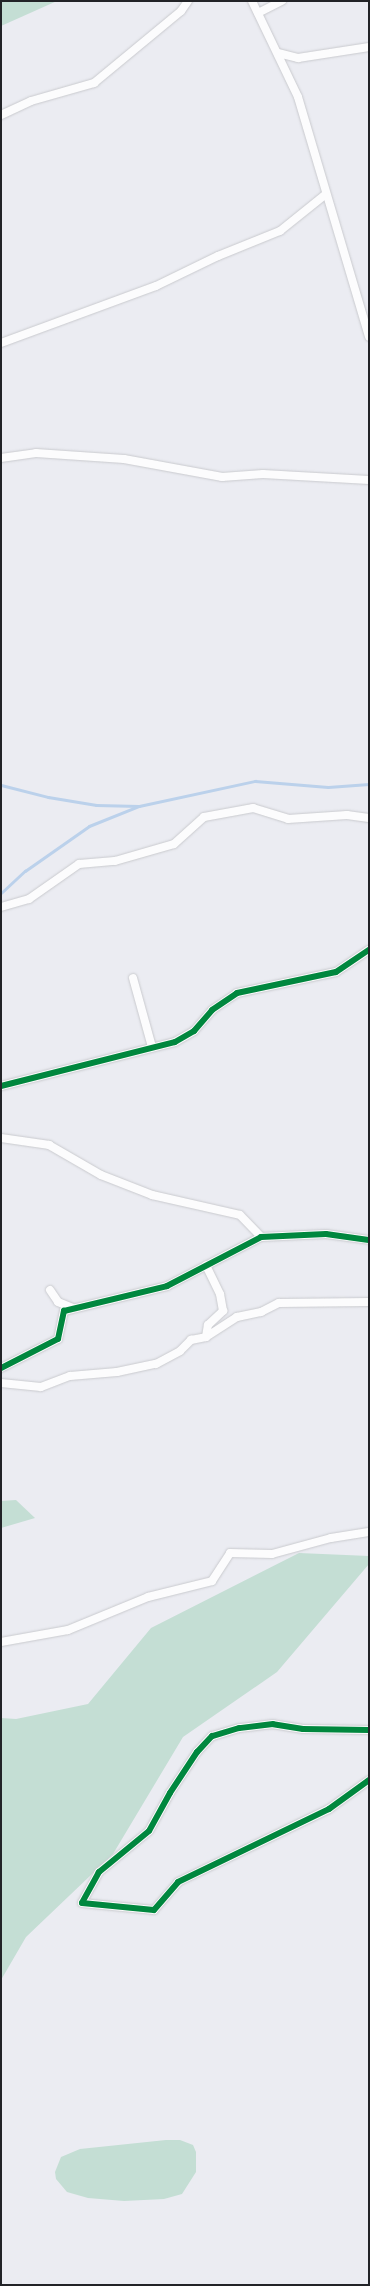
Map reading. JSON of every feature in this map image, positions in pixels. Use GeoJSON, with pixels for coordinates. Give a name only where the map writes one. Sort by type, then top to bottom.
{"type":"FeatureCollection","features":[{"type":"Feature","properties":{"kind":"street"},"geometry":{"type":"LineString","coordinates":[[1,115],[31,102],[94,82],[188,1]]}},
{"type":"Feature","properties":{"kind":"street"},"geometry":{"type":"LineString","coordinates":[[252,1],[298,97],[325,194],[339,229],[369,336]]}},
{"type":"Feature","properties":{"kind":"street"},"geometry":{"type":"LineString","coordinates":[[258,13],[282,1]]}},
{"type":"Feature","properties":{"kind":"street"},"geometry":{"type":"LineString","coordinates":[[278,53],[298,58],[369,47]]}},
{"type":"Feature","properties":{"kind":"street"},"geometry":{"type":"LineString","coordinates":[[1,343],[156,286],[218,256],[280,231],[325,194]]}},
{"type":"Feature","properties":{"kind":"street"},"geometry":{"type":"LineString","coordinates":[[1,458],[36,453],[124,458],[222,477],[263,474],[369,480]]}},
{"type":"Feature","properties":{"kind":"street"},"geometry":{"type":"LineString","coordinates":[[1,907],[29,899],[79,864],[115,861],[174,844],[204,817],[253,808],[288,820],[348,815],[369,818]]}},
{"type":"Feature","properties":{"kind":"street"},"geometry":{"type":"LineString","coordinates":[[1,1086],[175,1042],[194,1031],[212,1010],[237,994],[336,972],[369,950]]}},
{"type":"Feature","properties":{"kind":"street"},"geometry":{"type":"LineString","coordinates":[[133,978],[152,1047]]}},
{"type":"Feature","properties":{"kind":"street"},"geometry":{"type":"LineString","coordinates":[[1,1138],[49,1145],[101,1175],[152,1195],[240,1216],[261,1237]]}},
{"type":"Feature","properties":{"kind":"street"},"geometry":{"type":"LineString","coordinates":[[1,1368],[58,1339],[64,1311],[167,1286],[261,1237],[326,1234],[369,1240]]}},
{"type":"Feature","properties":{"kind":"street"},"geometry":{"type":"LineString","coordinates":[[206,1265],[220,1294],[223,1311],[208,1325],[206,1337]]}},
{"type":"Feature","properties":{"kind":"street"},"geometry":{"type":"LineString","coordinates":[[50,1290],[58,1302],[73,1308]]}},
{"type":"Feature","properties":{"kind":"street"},"geometry":{"type":"LineString","coordinates":[[1,1383],[41,1387],[70,1376],[117,1372],[156,1364],[180,1351],[191,1340],[206,1337],[237,1317],[261,1312],[279,1303],[369,1302]]}},
{"type":"Feature","properties":{"kind":"street"},"geometry":{"type":"LineString","coordinates":[[1,1642],[68,1630],[148,1597],[212,1581],[230,1553],[272,1554],[331,1538],[369,1532]]}},
{"type":"Feature","properties":{"kind":"street"},"geometry":{"type":"LineString","coordinates":[[369,1730],[303,1729],[273,1724],[239,1728],[212,1736],[197,1752],[170,1793],[149,1831],[98,1872],[82,1903],[154,1910],[178,1882],[329,1809],[369,1780]]}},
{"type":"Feature","properties":{"kind":"green space"},"geometry":{"type":"Polygon","coordinates":[[[1,1],[57,1],[1,26],[1,1]]]}},
{"type":"Feature","properties":{"kind":"green space"},"geometry":{"type":"Polygon","coordinates":[[[16,1500],[35,1518],[1,1528],[1,1501],[16,1500]]]}},
{"type":"Feature","properties":{"kind":"green space"},"geometry":{"type":"Polygon","coordinates":[[[299,1553],[369,1556],[369,1564],[277,1672],[183,1737],[113,1854],[26,1937],[1,1980],[1,1718],[16,1719],[88,1704],[151,1628],[299,1553]]]}},
{"type":"Feature","properties":{"kind":"green space"},"geometry":{"type":"Polygon","coordinates":[[[166,2140],[180,2140],[193,2145],[196,2152],[196,2172],[182,2194],[164,2199],[124,2201],[88,2198],[67,2192],[56,2179],[55,2172],[61,2157],[80,2149],[166,2140]]]}},
{"type":"Feature","properties":{"kind":"waterway"},"geometry":{"type":"LineString","coordinates":[[1,893],[25,871],[89,826],[139,806],[255,781],[328,787],[369,784]]}},
{"type":"Feature","properties":{"kind":"waterway"},"geometry":{"type":"LineString","coordinates":[[1,785],[48,797],[96,805],[139,806]]}},
{"type":"Feature","properties":{"kind":"cycle path"},"geometry":{"type":"LineString","coordinates":[[1,1086],[175,1042],[194,1031],[212,1010],[237,993],[336,972],[369,950]]}},
{"type":"Feature","properties":{"kind":"cycle path"},"geometry":{"type":"LineString","coordinates":[[1,1368],[58,1339],[64,1311],[167,1286],[261,1237],[326,1234],[369,1240]]}},
{"type":"Feature","properties":{"kind":"cycle path"},"geometry":{"type":"LineString","coordinates":[[369,1730],[303,1729],[273,1724],[239,1728],[212,1736],[197,1752],[170,1793],[149,1831],[99,1872],[82,1903],[154,1910],[178,1882],[329,1809],[369,1780]]}}]}
